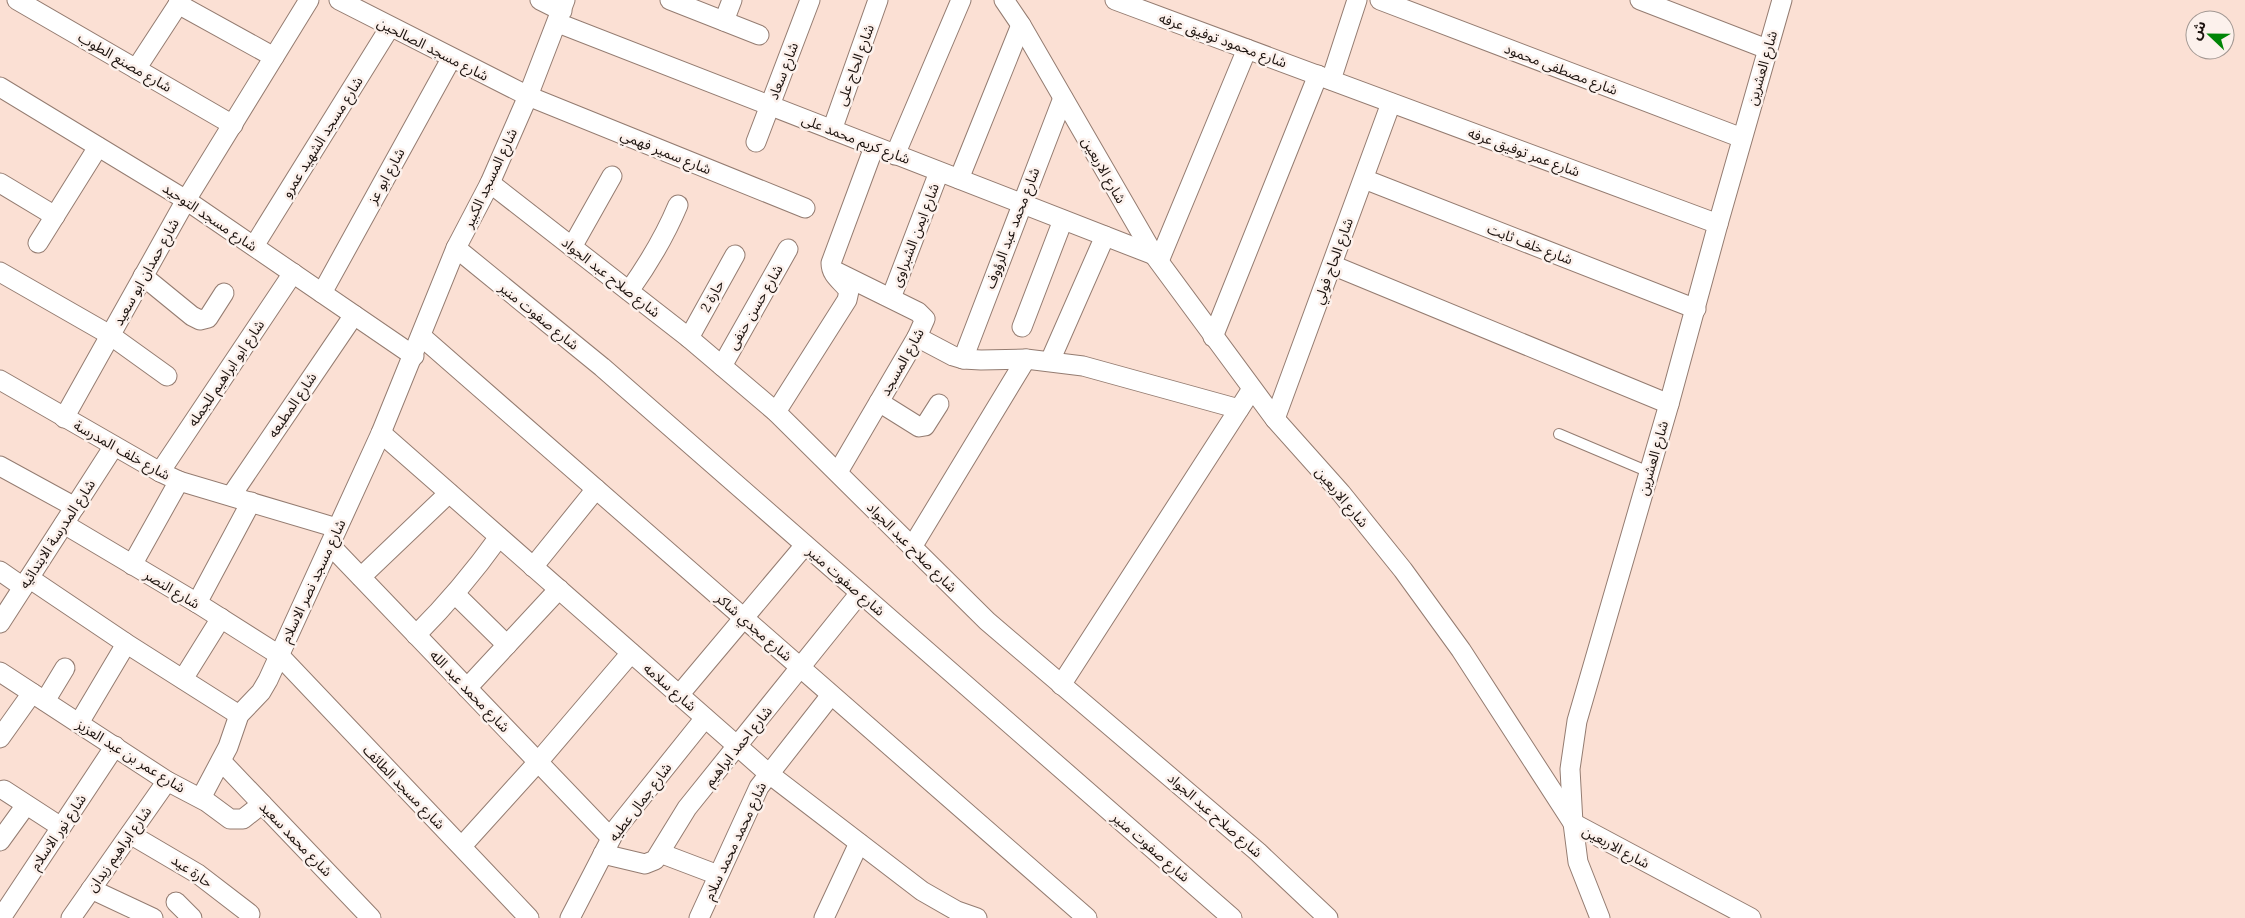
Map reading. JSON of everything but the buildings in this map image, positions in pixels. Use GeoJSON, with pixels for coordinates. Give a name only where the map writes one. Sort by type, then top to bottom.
{"type":"FeatureCollection","features":[{"type":"Feature","properties":{"kind":"street","name":"شارع مصنع الطوب"},"geometry":{"type":"LineString","coordinates":[[17,0],[233,124]]}},
{"type":"Feature","properties":{"kind":"street","name":"شارع حمدان ابو سعيد"},"geometry":{"type":"LineString","coordinates":[[64,418],[186,200],[309,0]]}},
{"type":"Feature","properties":{"kind":"street","name":"شارع مسجد الصالحين"},"geometry":{"type":"LineString","coordinates":[[339,0],[451,59],[528,96]]}},
{"type":"Feature","properties":{"kind":"street","name":"شارع كريم محمد على"},"geometry":{"type":"LineString","coordinates":[[540,0],[770,106],[1105,236],[1156,258]]}},
{"type":"Feature","properties":{"kind":"street"},"geometry":{"type":"LineString","coordinates":[[670,0],[759,35]]}},
{"type":"Feature","properties":{"kind":"street"},"geometry":{"type":"LineString","coordinates":[[724,21],[732,0]]}},
{"type":"Feature","properties":{"kind":"street","name":"شارع سعاد"},"geometry":{"type":"LineString","coordinates":[[756,142],[810,0]]}},
{"type":"Feature","properties":{"kind":"street","name":"شارع الحاج على"},"geometry":{"type":"LineString","coordinates":[[832,130],[878,0]]}},
{"type":"Feature","properties":{"kind":"street"},"geometry":{"type":"LineString","coordinates":[[896,155],[961,0]]}},
{"type":"Feature","properties":{"kind":"street","name":"شارع الاربعين"},"geometry":{"type":"LineString","coordinates":[[1004,0],[1021,25],[1156,258],[1275,419],[1340,493],[1403,570],[1450,634],[1573,823],[1751,918]]}},
{"type":"Feature","properties":{"kind":"street","name":"شارع محمود توفيق عرفه"},"geometry":{"type":"LineString","coordinates":[[1115,0],[1324,78]]}},
{"type":"Feature","properties":{"kind":"street"},"geometry":{"type":"LineString","coordinates":[[1213,337],[1358,0]]}},
{"type":"Feature","properties":{"kind":"street","name":"شارع مصطفى محمود"},"geometry":{"type":"LineString","coordinates":[[1380,0],[1742,138]]}},
{"type":"Feature","properties":{"kind":"street"},"geometry":{"type":"LineString","coordinates":[[1640,0],[1767,49]]}},
{"type":"Feature","properties":{"kind":"street","name":"شارع العشرين"},"geometry":{"type":"LineString","coordinates":[[1600,918],[1578,862],[1573,823],[1570,768],[1577,721],[1669,404],[1782,0]]}},
{"type":"Feature","properties":{"kind":"street"},"geometry":{"type":"LineString","coordinates":[[136,69],[180,2],[274,57]]}},
{"type":"Feature","properties":{"kind":"street","name":"شارع المسجد الكبير"},"geometry":{"type":"LineString","coordinates":[[414,356],[456,248],[490,183],[562,11]]}},
{"type":"Feature","properties":{"kind":"street"},"geometry":{"type":"LineString","coordinates":[[959,179],[1021,25]]}},
{"type":"Feature","properties":{"kind":"street","name":"شارع مسجد الشهيد عمرو"},"geometry":{"type":"LineString","coordinates":[[254,246],[390,27]]}},
{"type":"Feature","properties":{"kind":"street"},"geometry":{"type":"LineString","coordinates":[[1156,258],[1247,49]]}},
{"type":"Feature","properties":{"kind":"street","name":"شارع ابو عز"},"geometry":{"type":"LineString","coordinates":[[322,293],[451,59]]}},
{"type":"Feature","properties":{"kind":"street","name":"شارع عمر توفيق عرفه"},"geometry":{"type":"LineString","coordinates":[[1324,78],[1718,224]]}},
{"type":"Feature","properties":{"kind":"street","name":"شارع مسجد التوحيد"},"geometry":{"type":"LineString","coordinates":[[0,87],[186,200],[414,356]]}},
{"type":"Feature","properties":{"kind":"street","name":"شارع سمير فهمي"},"geometry":{"type":"LineString","coordinates":[[528,96],[805,208]]}},
{"type":"Feature","properties":{"kind":"street","name":"شارع محمد عبد الرؤوف"},"geometry":{"type":"LineString","coordinates":[[962,358],[1063,98]]}},
{"type":"Feature","properties":{"kind":"street","name":"شارع الحاج فولي"},"geometry":{"type":"LineString","coordinates":[[1275,419],[1392,103]]}},
{"type":"Feature","properties":{"kind":"street"},"geometry":{"type":"LineString","coordinates":[[38,242],[98,146]]}},
{"type":"Feature","properties":{"kind":"street"},"geometry":{"type":"LineString","coordinates":[[776,412],[847,300],[849,291],[831,269],[831,263],[874,146]]}},
{"type":"Feature","properties":{"kind":"street","name":"شارع ايمن الشبراوى"},"geometry":{"type":"LineString","coordinates":[[891,298],[939,172]]}},
{"type":"Feature","properties":{"kind":"street"},"geometry":{"type":"LineString","coordinates":[[572,247],[612,176]]}},
{"type":"Feature","properties":{"kind":"street","name":"شارع خلف ثابت"},"geometry":{"type":"LineString","coordinates":[[1364,179],[1696,309]]}},
{"type":"Feature","properties":{"kind":"street"},"geometry":{"type":"LineString","coordinates":[[0,183],[55,216]]}},
{"type":"Feature","properties":{"kind":"street","name":"شارع صلاح عبد الجواد"},"geometry":{"type":"LineString","coordinates":[[490,183],[689,338],[776,412],[987,621],[1258,852],[1328,918]]}},
{"type":"Feature","properties":{"kind":"street"},"geometry":{"type":"LineString","coordinates":[[629,291],[649,264],[665,235],[678,204]]}},
{"type":"Feature","properties":{"kind":"street"},"geometry":{"type":"LineString","coordinates":[[1022,327],[1062,220]]}},
{"type":"Feature","properties":{"kind":"street"},"geometry":{"type":"LineString","coordinates":[[1050,361],[1105,236]]}},
{"type":"Feature","properties":{"kind":"street","name":"شارع صفوت منير"},"geometry":{"type":"LineString","coordinates":[[456,248],[602,367],[1224,916]]}},
{"type":"Feature","properties":{"kind":"street","name":"شارع حسن حنفى"},"geometry":{"type":"LineString","coordinates":[[722,366],[788,249]]}},
{"type":"Feature","properties":{"kind":"street","name":"حارة 2"},"geometry":{"type":"LineString","coordinates":[[689,338],[735,255]]}},
{"type":"Feature","properties":{"kind":"street"},"geometry":{"type":"LineString","coordinates":[[1332,265],[1669,404]]}},
{"type":"Feature","properties":{"kind":"street","name":"شارع المسجد"},"geometry":{"type":"LineString","coordinates":[[831,269],[923,315],[925,319],[917,337],[838,472]]}},
{"type":"Feature","properties":{"kind":"street"},"geometry":{"type":"LineString","coordinates":[[0,272],[110,335],[167,376]]}},
{"type":"Feature","properties":{"kind":"street","name":"شارع ابو ابراهيم للجمله"},"geometry":{"type":"LineString","coordinates":[[160,472],[293,273]]}},
{"type":"Feature","properties":{"kind":"street"},"geometry":{"type":"LineString","coordinates":[[144,276],[192,316],[200,320],[208,318],[224,293]]}},
{"type":"Feature","properties":{"kind":"street","name":"شارع المطبعه"},"geometry":{"type":"LineString","coordinates":[[231,496],[354,315]]}},
{"type":"Feature","properties":{"kind":"street","name":"شارع مجدي شاكر"},"geometry":{"type":"LineString","coordinates":[[422,336],[1087,918]]}},
{"type":"Feature","properties":{"kind":"street"},"geometry":{"type":"LineString","coordinates":[[917,337],[953,356],[981,360],[1026,359],[1083,366],[1239,409]]}},
{"type":"Feature","properties":{"kind":"street","name":"شارع مسجد نصر الاسلام"},"geometry":{"type":"LineString","coordinates":[[201,798],[220,761],[239,716],[261,692],[279,655],[381,433],[414,356]]}},
{"type":"Feature","properties":{"kind":"street"},"geometry":{"type":"LineString","coordinates":[[912,547],[1026,359]]}},
{"type":"Feature","properties":{"kind":"street","name":"شارع خلف المدرسة"},"geometry":{"type":"LineString","coordinates":[[0,380],[64,418],[179,481],[251,502],[334,537]]}},
{"type":"Feature","properties":{"kind":"street"},"geometry":{"type":"LineString","coordinates":[[1062,685],[1252,389]]}},
{"type":"Feature","properties":{"kind":"street"},"geometry":{"type":"LineString","coordinates":[[879,402],[919,427],[925,426],[939,404]]}},
{"type":"Feature","properties":{"kind":"street","name":"شارع سلامه"},"geometry":{"type":"LineString","coordinates":[[381,433],[768,773],[922,891],[955,914],[977,918]]}},
{"type":"Feature","properties":{"kind":"street","name":"شارع المدرسة الابتدائيه"},"geometry":{"type":"LineString","coordinates":[[0,622],[114,446]]}},
{"type":"Feature","properties":{"kind":"street"},"geometry":{"type":"LineString","coordinates":[[0,466],[75,507]]}},
{"type":"Feature","properties":{"kind":"street"},"geometry":{"type":"LineString","coordinates":[[132,565],[179,481]]}},
{"type":"Feature","properties":{"kind":"street"},"geometry":{"type":"LineString","coordinates":[[533,567],[596,489]]}},
{"type":"Feature","properties":{"kind":"street"},"geometry":{"type":"LineString","coordinates":[[361,577],[449,493]]}},
{"type":"Feature","properties":{"kind":"street"},"geometry":{"type":"LineString","coordinates":[[197,603],[251,502]]}},
{"type":"Feature","properties":{"kind":"street","name":"شارع النصر"},"geometry":{"type":"LineString","coordinates":[[64,524],[197,603],[279,655]]}},
{"type":"Feature","properties":{"kind":"street","name":"شارع محمد عبد الله"},"geometry":{"type":"LineString","coordinates":[[334,537],[361,577],[538,762],[607,846]]}},
{"type":"Feature","properties":{"kind":"street"},"geometry":{"type":"LineString","coordinates":[[416,635],[476,570],[499,537]]}},
{"type":"Feature","properties":{"kind":"street"},"geometry":{"type":"LineString","coordinates":[[679,695],[805,545]]}},
{"type":"Feature","properties":{"kind":"street"},"geometry":{"type":"LineString","coordinates":[[0,571],[26,583],[124,642],[239,716]]}},
{"type":"Feature","properties":{"kind":"street"},"geometry":{"type":"LineString","coordinates":[[467,688],[559,589]]}},
{"type":"Feature","properties":{"kind":"street","name":"شارع احمد ابراهيم"},"geometry":{"type":"LineString","coordinates":[[660,852],[680,818],[860,593]]}},
{"type":"Feature","properties":{"kind":"street"},"geometry":{"type":"LineString","coordinates":[[455,594],[507,645]]}},
{"type":"Feature","properties":{"kind":"street"},"geometry":{"type":"LineString","coordinates":[[183,679],[221,618]]}},
{"type":"Feature","properties":{"kind":"street"},"geometry":{"type":"LineString","coordinates":[[79,723],[123,649],[124,642]]}},
{"type":"Feature","properties":{"kind":"street"},"geometry":{"type":"LineString","coordinates":[[462,846],[538,762],[631,652]]}},
{"type":"Feature","properties":{"kind":"street","name":"شارع مسجد الطائف"},"geometry":{"type":"LineString","coordinates":[[279,655],[529,918]]}},
{"type":"Feature","properties":{"kind":"street"},"geometry":{"type":"LineString","coordinates":[[0,738],[65,668]]}},
{"type":"Feature","properties":{"kind":"street","name":"شارع عمر بن عبد العزيز"},"geometry":{"type":"LineString","coordinates":[[0,672],[167,781],[201,798],[230,819],[237,821],[243,819],[262,804]]}},
{"type":"Feature","properties":{"kind":"street","name":"شارع محمد محمد سلام"},"geometry":{"type":"LineString","coordinates":[[699,918],[741,822],[768,773],[831,695]]}},
{"type":"Feature","properties":{"kind":"street","name":"شارع جمال عطيه"},"geometry":{"type":"LineString","coordinates":[[570,918],[607,846],[623,820],[705,718]]}},
{"type":"Feature","properties":{"kind":"street","name":"شارع نور الاسلام"},"geometry":{"type":"LineString","coordinates":[[0,918],[115,746]]}},
{"type":"Feature","properties":{"kind":"street","name":"شارع محمد سعيد"},"geometry":{"type":"LineString","coordinates":[[220,761],[371,918]]}},
{"type":"Feature","properties":{"kind":"street","name":"شارع ابراهيم زيدان"},"geometry":{"type":"LineString","coordinates":[[71,918],[167,781]]}},
{"type":"Feature","properties":{"kind":"street"},"geometry":{"type":"LineString","coordinates":[[4,790],[61,827]]}},
{"type":"Feature","properties":{"kind":"street"},"geometry":{"type":"LineString","coordinates":[[0,841],[26,804]]}},
{"type":"Feature","properties":{"kind":"street","name":"حارة عيد"},"geometry":{"type":"LineString","coordinates":[[130,834],[198,874],[250,914]]}},
{"type":"Feature","properties":{"kind":"street"},"geometry":{"type":"LineString","coordinates":[[824,918],[859,843]]}},
{"type":"Feature","properties":{"kind":"street"},"geometry":{"type":"LineString","coordinates":[[607,846],[645,864],[655,860],[660,852],[718,876]]}},
{"type":"Feature","properties":{"kind":"street"},"geometry":{"type":"LineString","coordinates":[[91,889],[153,918]]}},
{"type":"Feature","properties":{"kind":"street"},"geometry":{"type":"LineString","coordinates":[[176,902],[192,918]]}},
{"type":"Feature","properties":{"kind":"lane"},"geometry":{"type":"LineString","coordinates":[[1559,434],[1649,472]]}}]}
